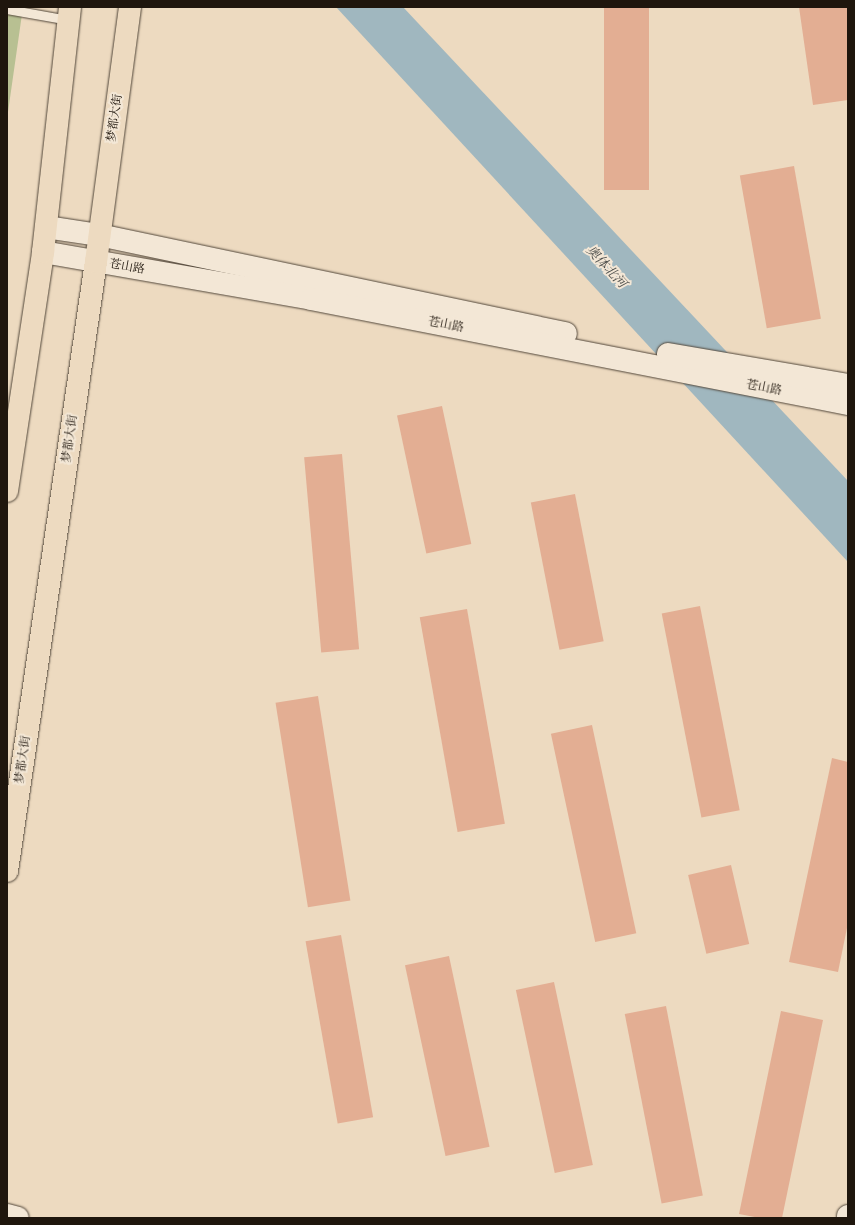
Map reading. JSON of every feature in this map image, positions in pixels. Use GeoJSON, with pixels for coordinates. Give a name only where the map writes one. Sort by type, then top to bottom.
{"type":"FeatureCollection","features":[{"type":"Feature","properties":{"kind":"main road","name":"梦都大街"},"geometry":{"type":"LineString","coordinates":[[7,870],[96,262],[130,7]]}},
{"type":"Feature","properties":{"kind":"main road"},"geometry":{"type":"LineString","coordinates":[[7,491],[43,252],[70,14]]}},
{"type":"Feature","properties":{"kind":"street","name":"苍山路"},"geometry":{"type":"LineString","coordinates":[[46,227],[99,235],[659,360],[772,390],[848,404]]}},
{"type":"Feature","properties":{"kind":"street","name":"苍山路"},"geometry":{"type":"LineString","coordinates":[[43,252],[659,360],[764,370],[848,385]]}},
{"type":"Feature","properties":{"kind":"street"},"geometry":{"type":"LineString","coordinates":[[7,1215],[18,1218]]}},
{"type":"Feature","properties":{"kind":"lane"},"geometry":{"type":"LineString","coordinates":[[7,9],[70,14]]}},
{"type":"Feature","properties":{"kind":"green space"},"geometry":{"type":"Polygon","coordinates":[[[7,7],[23,7],[7,119],[7,7]]]}},
{"type":"Feature","properties":{"kind":"water","name":"奥体北河"},"geometry":{"type":"Polygon","coordinates":[[[336,7],[403,7],[848,481],[848,562],[336,7]]]}},
{"type":"Feature","properties":{"kind":"building"},"geometry":{"type":"Polygon","coordinates":[[[604,7],[649,7],[649,190],[604,190],[604,7]]]}},
{"type":"Feature","properties":{"kind":"building"},"geometry":{"type":"Polygon","coordinates":[[[799,7],[848,7],[848,100],[813,105],[799,7]]]}},
{"type":"Feature","properties":{"kind":"building"},"geometry":{"type":"Polygon","coordinates":[[[794,166],[821,319],[767,328],[740,176],[794,166]]]}},
{"type":"Feature","properties":{"kind":"building"},"geometry":{"type":"Polygon","coordinates":[[[442,406],[471,544],[426,553],[397,416],[442,406]]]}},
{"type":"Feature","properties":{"kind":"building"},"geometry":{"type":"Polygon","coordinates":[[[342,454],[359,649],[321,653],[304,457],[342,454]]]}},
{"type":"Feature","properties":{"kind":"building"},"geometry":{"type":"Polygon","coordinates":[[[575,494],[604,641],[559,650],[531,503],[575,494]]]}},
{"type":"Feature","properties":{"kind":"building"},"geometry":{"type":"Polygon","coordinates":[[[700,606],[740,810],[701,818],[662,613],[700,606]]]}},
{"type":"Feature","properties":{"kind":"building"},"geometry":{"type":"Polygon","coordinates":[[[467,609],[505,824],[458,832],[420,617],[467,609]]]}},
{"type":"Feature","properties":{"kind":"building"},"geometry":{"type":"Polygon","coordinates":[[[318,696],[350,900],[308,907],[276,703],[318,696]]]}},
{"type":"Feature","properties":{"kind":"building"},"geometry":{"type":"Polygon","coordinates":[[[592,725],[636,933],[595,942],[551,734],[592,725]]]}},
{"type":"Feature","properties":{"kind":"building"},"geometry":{"type":"Polygon","coordinates":[[[832,758],[848,762],[848,923],[838,972],[789,962],[832,758]]]}},
{"type":"Feature","properties":{"kind":"building"},"geometry":{"type":"Polygon","coordinates":[[[731,865],[749,944],[706,954],[688,875],[731,865]]]}},
{"type":"Feature","properties":{"kind":"building"},"geometry":{"type":"Polygon","coordinates":[[[341,935],[373,1117],[338,1123],[306,941],[341,935]]]}},
{"type":"Feature","properties":{"kind":"building"},"geometry":{"type":"Polygon","coordinates":[[[449,956],[490,1147],[446,1156],[405,965],[449,956]]]}},
{"type":"Feature","properties":{"kind":"building"},"geometry":{"type":"Polygon","coordinates":[[[554,982],[593,1165],[555,1173],[516,990],[554,982]]]}},
{"type":"Feature","properties":{"kind":"building"},"geometry":{"type":"Polygon","coordinates":[[[666,1006],[703,1195],[662,1203],[625,1014],[666,1006]]]}},
{"type":"Feature","properties":{"kind":"building"},"geometry":{"type":"Polygon","coordinates":[[[781,1011],[823,1020],[782,1218],[760,1218],[739,1214],[781,1011]]]}}]}
